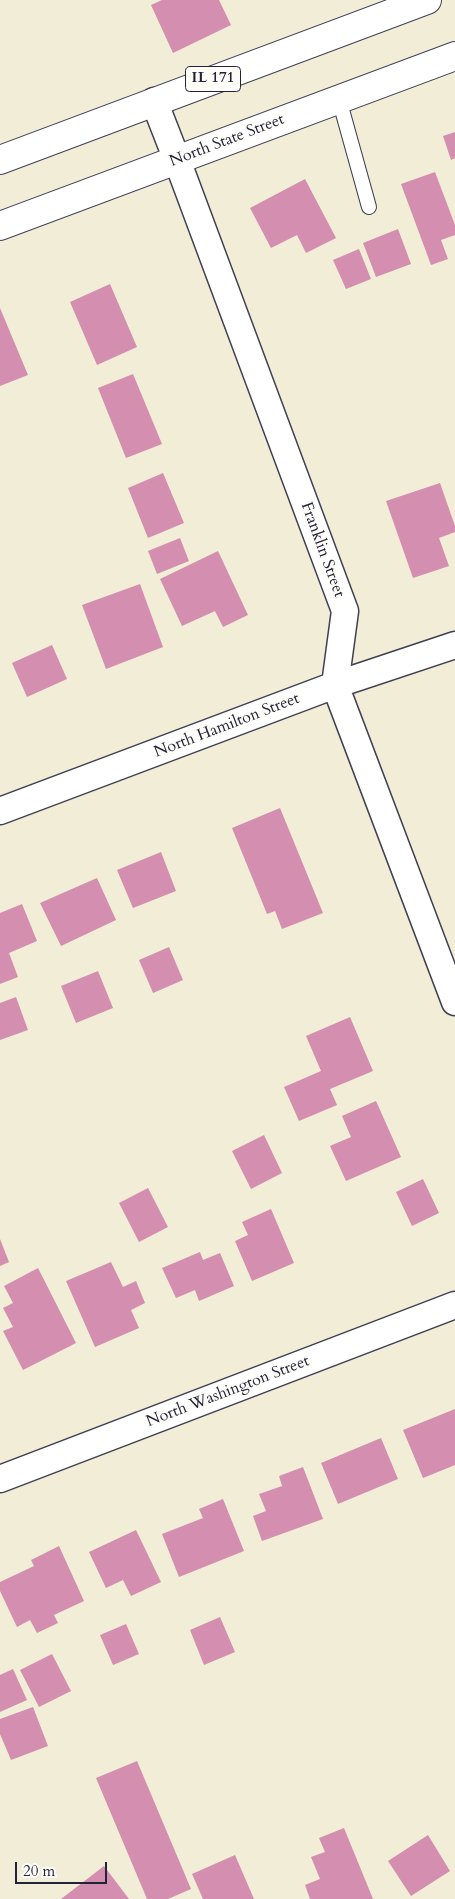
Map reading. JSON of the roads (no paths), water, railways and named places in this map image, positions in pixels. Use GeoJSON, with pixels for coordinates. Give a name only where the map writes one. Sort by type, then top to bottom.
{"type":"FeatureCollection","features":[{"type":"Feature","properties":{"kind":"main road","name":"IL 171"},"geometry":{"type":"LineString","coordinates":[[0,160],[427,0]]}},
{"type":"Feature","properties":{"kind":"main road","name":"North State Street"},"geometry":{"type":"LineString","coordinates":[[0,226],[455,56]]}},
{"type":"Feature","properties":{"kind":"street","name":"Franklin Street"},"geometry":{"type":"LineString","coordinates":[[154,101],[345,611],[335,685],[455,1002]]}},
{"type":"Feature","properties":{"kind":"street","name":"North Hamilton Street"},"geometry":{"type":"LineString","coordinates":[[0,811],[335,685],[455,645]]}},
{"type":"Feature","properties":{"kind":"street","name":"North Washington Street"},"geometry":{"type":"LineString","coordinates":[[0,1479],[455,1305]]}},
{"type":"Feature","properties":{"kind":"lane"},"geometry":{"type":"LineString","coordinates":[[339,99],[369,207]]}}]}
